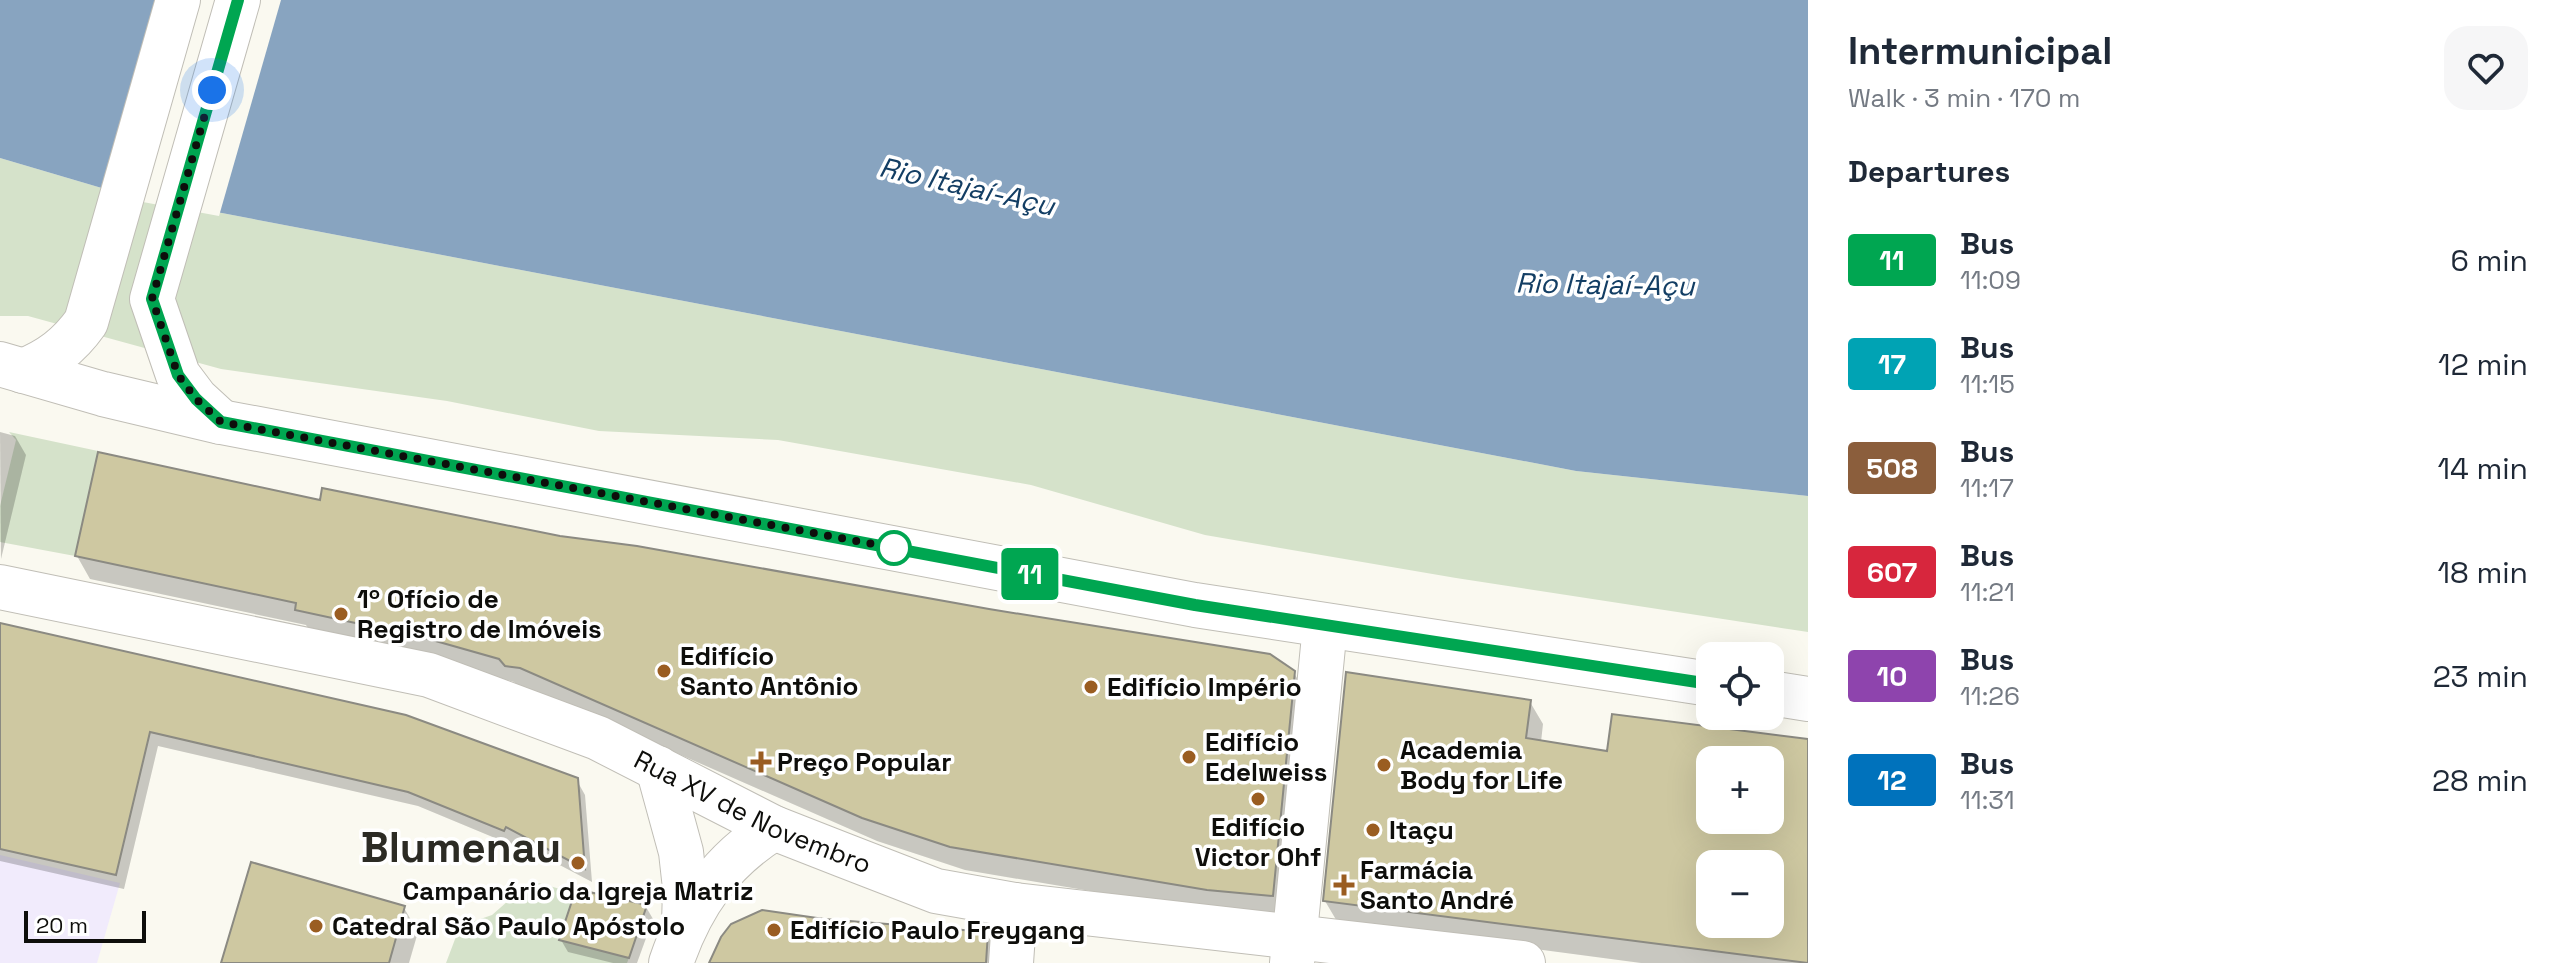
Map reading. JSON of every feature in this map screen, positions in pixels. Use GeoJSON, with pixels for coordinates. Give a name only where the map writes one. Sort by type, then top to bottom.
{"type":"FeatureCollection","features":[{"type":"Feature","properties":{"kind":"main road"},"geometry":{"type":"LineString","coordinates":[[12,368],[43,363],[76,337],[86,322],[178,0]]}},
{"type":"Feature","properties":{"kind":"main road"},"geometry":{"type":"LineString","coordinates":[[221,422],[196,399],[178,375],[152,299],[238,0]]}},
{"type":"Feature","properties":{"kind":"main road"},"geometry":{"type":"LineString","coordinates":[[12,368],[103,394],[221,422],[1195,605],[1696,682]]}},
{"type":"Feature","properties":{"kind":"main road","name":"Rua XV de Novembro"},"geometry":{"type":"LineString","coordinates":[[0,587],[429,675],[598,738],[774,828],[936,891],[1293,950],[1523,963]]}},
{"type":"Feature","properties":{"kind":"main road"},"geometry":{"type":"LineString","coordinates":[[1293,950],[1325,626]]}},
{"type":"Feature","properties":{"kind":"main road"},"geometry":{"type":"LineString","coordinates":[[1784,695],[1808,699]]}},
{"type":"Feature","properties":{"kind":"main road"},"geometry":{"type":"LineString","coordinates":[[658,768],[681,852],[685,888],[678,944]]}},
{"type":"Feature","properties":{"kind":"main road"},"geometry":{"type":"LineString","coordinates":[[678,944],[723,869],[748,844],[774,828]]}},
{"type":"Feature","properties":{"kind":"main road"},"geometry":{"type":"LineString","coordinates":[[1011,963],[1015,905]]}},
{"type":"Feature","properties":{"kind":"shaded area"},"geometry":{"type":"Polygon","coordinates":[[[0,855],[120,883],[97,963],[0,963],[0,855]]]}},
{"type":"Feature","properties":{"kind":"green space"},"geometry":{"type":"Polygon","coordinates":[[[0,158],[122,194],[1576,471],[1808,496],[1808,632],[1456,578],[1205,535],[1031,485],[778,440],[599,431],[447,401],[221,369],[28,316],[0,316],[0,158]]]}},
{"type":"Feature","properties":{"kind":"green space"},"geometry":{"type":"Polygon","coordinates":[[[9,432],[98,451],[75,556],[0,542],[0,506],[16,440],[9,432]]]}},
{"type":"Feature","properties":{"kind":"green space"},"geometry":{"type":"Polygon","coordinates":[[[531,881],[575,893],[629,958],[627,963],[446,963],[460,926],[492,915],[531,881]]]}},
{"type":"Feature","properties":{"kind":"water","name":"Rio Itajaí-Açu"},"geometry":{"type":"Polygon","coordinates":[[[0,0],[1808,0],[1808,496],[1576,471],[122,194],[0,158],[0,0]]]}},
{"type":"Feature","properties":{"kind":"pier"},"geometry":{"type":"Polygon","coordinates":[[[156,0],[281,0],[219,216],[121,198],[156,0]]]}},
{"type":"Feature","properties":{"kind":"building"},"geometry":{"type":"Polygon","coordinates":[[[98,452],[320,500],[322,488],[560,536],[637,546],[989,609],[1270,654],[1295,671],[1273,896],[1207,890],[950,847],[862,818],[520,668],[505,666],[499,659],[425,638],[295,610],[296,603],[75,556],[98,452]]]}},
{"type":"Feature","properties":{"kind":"building"},"geometry":{"type":"Polygon","coordinates":[[[0,623],[406,715],[578,778],[585,869],[506,827],[504,831],[408,792],[150,732],[116,875],[0,849],[0,623]]]}},
{"type":"Feature","properties":{"kind":"building"},"geometry":{"type":"Polygon","coordinates":[[[1346,672],[1531,700],[1526,738],[1607,751],[1612,714],[1696,725],[1696,730],[1737,730],[1808,739],[1808,963],[1323,901],[1346,672]]]}},
{"type":"Feature","properties":{"kind":"building","name":"Catedral São Paulo Apóstolo"},"geometry":{"type":"Polygon","coordinates":[[[251,862],[405,906],[389,963],[221,963],[251,862]]]}},
{"type":"Feature","properties":{"kind":"building"},"geometry":{"type":"Polygon","coordinates":[[[576,889],[647,905],[629,958],[559,940],[576,889]]]}},
{"type":"Feature","properties":{"kind":"building"},"geometry":{"type":"Polygon","coordinates":[[[762,910],[824,919],[988,932],[986,963],[709,963],[731,924],[762,910]]]}},
{"type":"Feature","properties":{"kind":"bus line","name":"11"},"geometry":{"type":"LineString","coordinates":[[238,0],[152,299],[178,375],[196,399],[221,422],[1195,605],[1696,682]]}},
{"type":"Feature","properties":{"kind":"place","name":"1º Ofício de Registro de Imóveis"},"geometry":{"type":"Point","coordinates":[341,614]}},
{"type":"Feature","properties":{"kind":"place","name":"Edifício Santo Antônio"},"geometry":{"type":"Point","coordinates":[664,671]}},
{"type":"Feature","properties":{"kind":"place","name":"Edifício Império"},"geometry":{"type":"Point","coordinates":[1091,687]}},
{"type":"Feature","properties":{"kind":"place","name":"Edifício Edelweiss"},"geometry":{"type":"Point","coordinates":[1189,757]}},
{"type":"Feature","properties":{"kind":"place","name":"Preço Popular"},"geometry":{"type":"Point","coordinates":[761,762]}},
{"type":"Feature","properties":{"kind":"place","name":"Academia Body for Life"},"geometry":{"type":"Point","coordinates":[1384,765]}},
{"type":"Feature","properties":{"kind":"place","name":"Edifício Victor Ohf"},"geometry":{"type":"Point","coordinates":[1258,799]}},
{"type":"Feature","properties":{"kind":"place","name":"Itaçu"},"geometry":{"type":"Point","coordinates":[1373,830]}},
{"type":"Feature","properties":{"kind":"place","name":"Campanário da Igreja Matriz"},"geometry":{"type":"Point","coordinates":[578,863]}},
{"type":"Feature","properties":{"kind":"place","name":"Farmácia Santo André"},"geometry":{"type":"Point","coordinates":[1344,885]}},
{"type":"Feature","properties":{"kind":"place","name":"Catedral São Paulo Apóstolo"},"geometry":{"type":"Point","coordinates":[316,926]}},
{"type":"Feature","properties":{"kind":"place","name":"Edifício Paulo Freygang"},"geometry":{"type":"Point","coordinates":[774,930]}},
{"type":"Feature","properties":{"kind":"district","name":"Blumenau"},"geometry":{"type":"Point","coordinates":[461,847]}},
{"type":"Feature","properties":{"kind":"route"},"geometry":{"type":"LineString","coordinates":[[212,90],[152,299],[178,375],[196,399],[221,422],[894,548]]}}]}
